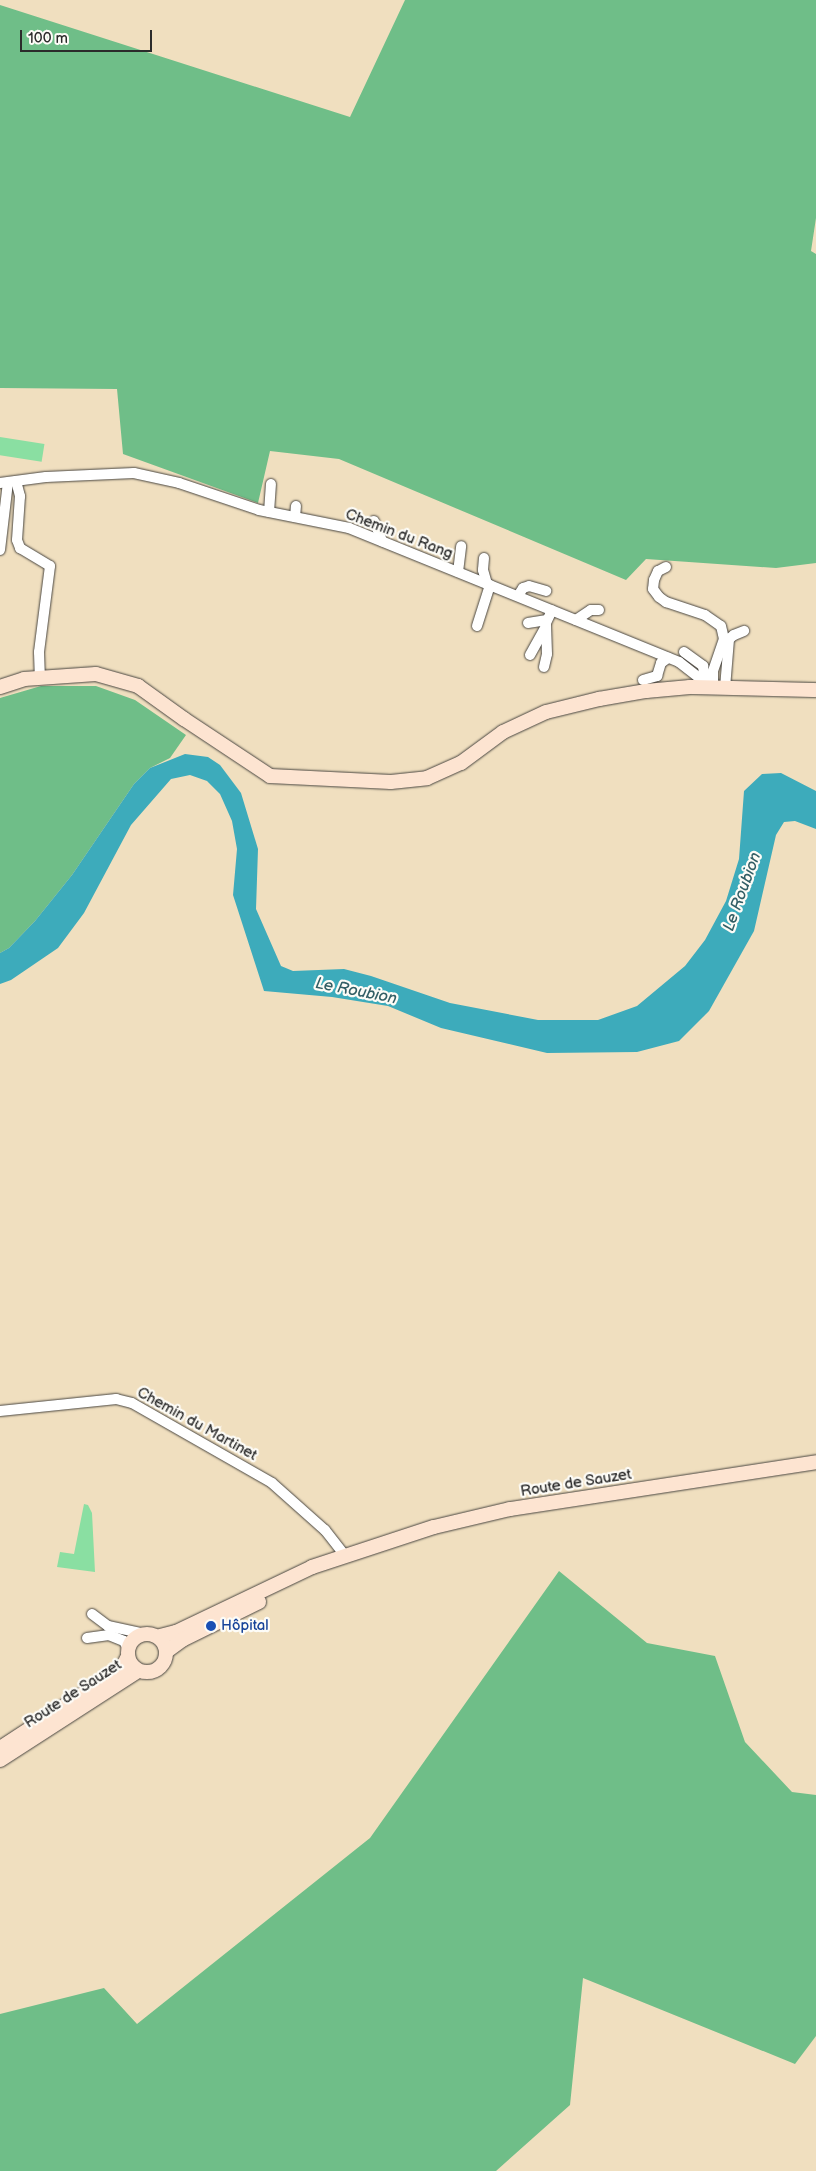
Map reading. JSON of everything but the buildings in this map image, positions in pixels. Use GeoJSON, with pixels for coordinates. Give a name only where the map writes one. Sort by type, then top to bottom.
{"type":"FeatureCollection","features":[{"type":"Feature","properties":{"kind":"main road"},"geometry":{"type":"LineString","coordinates":[[0,687],[24,679],[96,674],[138,686],[270,776],[391,782],[426,778],[460,763],[503,732],[546,712],[646,691],[712,686],[816,690]]}},
{"type":"Feature","properties":{"kind":"main road","name":"Route de Sauzet"},"geometry":{"type":"LineString","coordinates":[[154,1635],[176,1632],[312,1567],[434,1527],[510,1509],[816,1462]]}},
{"type":"Feature","properties":{"kind":"main road","name":"Route de Sauzet"},"geometry":{"type":"LineString","coordinates":[[167,1651],[182,1640],[346,1557]]}},
{"type":"Feature","properties":{"kind":"main road"},"geometry":{"type":"LineString","coordinates":[[154,1635],[164,1640],[167,1651],[160,1666],[146,1672],[133,1668],[128,1654],[133,1642],[154,1635]]}},
{"type":"Feature","properties":{"kind":"main road","name":"Route de Sauzet"},"geometry":{"type":"LineString","coordinates":[[0,1748],[122,1668],[128,1654]]}},
{"type":"Feature","properties":{"kind":"main road","name":"Route de Sauzet"},"geometry":{"type":"LineString","coordinates":[[0,1760],[138,1671]]}},
{"type":"Feature","properties":{"kind":"street","name":"Chemin du Rang"},"geometry":{"type":"LineString","coordinates":[[8,482],[46,477],[134,473],[179,483],[269,512],[348,528],[518,596],[548,619],[576,620],[679,662],[712,686]]}},
{"type":"Feature","properties":{"kind":"street"},"geometry":{"type":"LineString","coordinates":[[0,550],[8,482]]}},
{"type":"Feature","properties":{"kind":"street"},"geometry":{"type":"LineString","coordinates":[[8,482],[20,496],[16,540],[20,548],[50,566],[39,652],[40,678]]}},
{"type":"Feature","properties":{"kind":"street"},"geometry":{"type":"LineString","coordinates":[[269,512],[271,484]]}},
{"type":"Feature","properties":{"kind":"street"},"geometry":{"type":"LineString","coordinates":[[294,517],[296,506]]}},
{"type":"Feature","properties":{"kind":"street"},"geometry":{"type":"LineString","coordinates":[[374,520],[382,542]]}},
{"type":"Feature","properties":{"kind":"street"},"geometry":{"type":"LineString","coordinates":[[458,572],[461,546]]}},
{"type":"Feature","properties":{"kind":"street"},"geometry":{"type":"LineString","coordinates":[[478,626],[488,584],[483,570],[484,558]]}},
{"type":"Feature","properties":{"kind":"street"},"geometry":{"type":"LineString","coordinates":[[666,567],[658,571],[654,580],[653,589],[659,597],[666,602],[705,615],[721,626],[724,640],[714,671],[712,686]]}},
{"type":"Feature","properties":{"kind":"street"},"geometry":{"type":"LineString","coordinates":[[518,596],[522,588],[529,586],[546,591]]}},
{"type":"Feature","properties":{"kind":"street"},"geometry":{"type":"LineString","coordinates":[[576,620],[592,610],[599,610]]}},
{"type":"Feature","properties":{"kind":"street"},"geometry":{"type":"LineString","coordinates":[[528,623],[548,619]]}},
{"type":"Feature","properties":{"kind":"street"},"geometry":{"type":"LineString","coordinates":[[530,655],[548,619]]}},
{"type":"Feature","properties":{"kind":"street"},"geometry":{"type":"LineString","coordinates":[[544,666],[547,654],[548,619]]}},
{"type":"Feature","properties":{"kind":"street"},"geometry":{"type":"LineString","coordinates":[[712,686],[729,639],[744,631]]}},
{"type":"Feature","properties":{"kind":"street"},"geometry":{"type":"LineString","coordinates":[[684,652],[703,666],[712,686]]}},
{"type":"Feature","properties":{"kind":"street"},"geometry":{"type":"LineString","coordinates":[[643,680],[658,676],[661,663],[668,658]]}},
{"type":"Feature","properties":{"kind":"street","name":"Chemin du Martinet"},"geometry":{"type":"LineString","coordinates":[[0,1411],[116,1399],[132,1403],[272,1483],[325,1530],[346,1557]]}},
{"type":"Feature","properties":{"kind":"street"},"geometry":{"type":"LineString","coordinates":[[92,1614],[108,1626],[154,1635]]}},
{"type":"Feature","properties":{"kind":"street"},"geometry":{"type":"LineString","coordinates":[[87,1638],[109,1635],[124,1641],[128,1654]]}},
{"type":"Feature","properties":{"kind":"green space"},"geometry":{"type":"Polygon","coordinates":[[[405,0],[816,0],[816,218],[811,251],[816,254],[816,563],[776,568],[646,559],[626,580],[339,459],[270,451],[258,503],[123,454],[117,389],[0,388],[0,5],[350,117],[405,0]]]}},
{"type":"Feature","properties":{"kind":"green space"},"geometry":{"type":"Polygon","coordinates":[[[0,437],[44,444],[42,462],[0,455],[0,437]]]}},
{"type":"Feature","properties":{"kind":"green space"},"geometry":{"type":"Polygon","coordinates":[[[41,686],[96,686],[135,700],[186,735],[170,758],[150,768],[134,784],[72,875],[35,921],[9,948],[0,953],[0,698],[41,686]]]}},
{"type":"Feature","properties":{"kind":"green space"},"geometry":{"type":"Polygon","coordinates":[[[84,1504],[88,1505],[92,1513],[95,1572],[57,1567],[60,1552],[74,1554],[84,1504]]]}},
{"type":"Feature","properties":{"kind":"green space"},"geometry":{"type":"Polygon","coordinates":[[[559,1571],[647,1643],[715,1656],[745,1742],[792,1792],[816,1795],[816,2036],[795,2064],[583,1978],[570,2105],[496,2171],[0,2171],[0,2014],[104,1988],[137,2024],[370,1838],[559,1571]]]}},
{"type":"Feature","properties":{"kind":"water","name":"Le Roubion"},"geometry":{"type":"Polygon","coordinates":[[[185,754],[208,757],[220,765],[241,793],[258,849],[256,909],[281,966],[293,971],[344,969],[371,976],[450,1003],[538,1020],[598,1020],[637,1006],[685,966],[705,940],[726,901],[739,859],[744,791],[762,774],[781,773],[816,791],[816,829],[795,821],[784,822],[776,835],[754,931],[709,1011],[679,1041],[637,1052],[547,1053],[441,1028],[388,1006],[332,997],[264,991],[233,895],[237,849],[232,821],[220,794],[207,781],[190,775],[171,779],[131,825],[84,913],[58,948],[11,980],[0,984],[0,953],[9,948],[35,921],[72,875],[134,784],[150,768],[185,754]]]}},
{"type":"Feature","properties":{"kind":"place","name":"Hôpital"},"geometry":{"type":"Point","coordinates":[211,1626]}}]}
